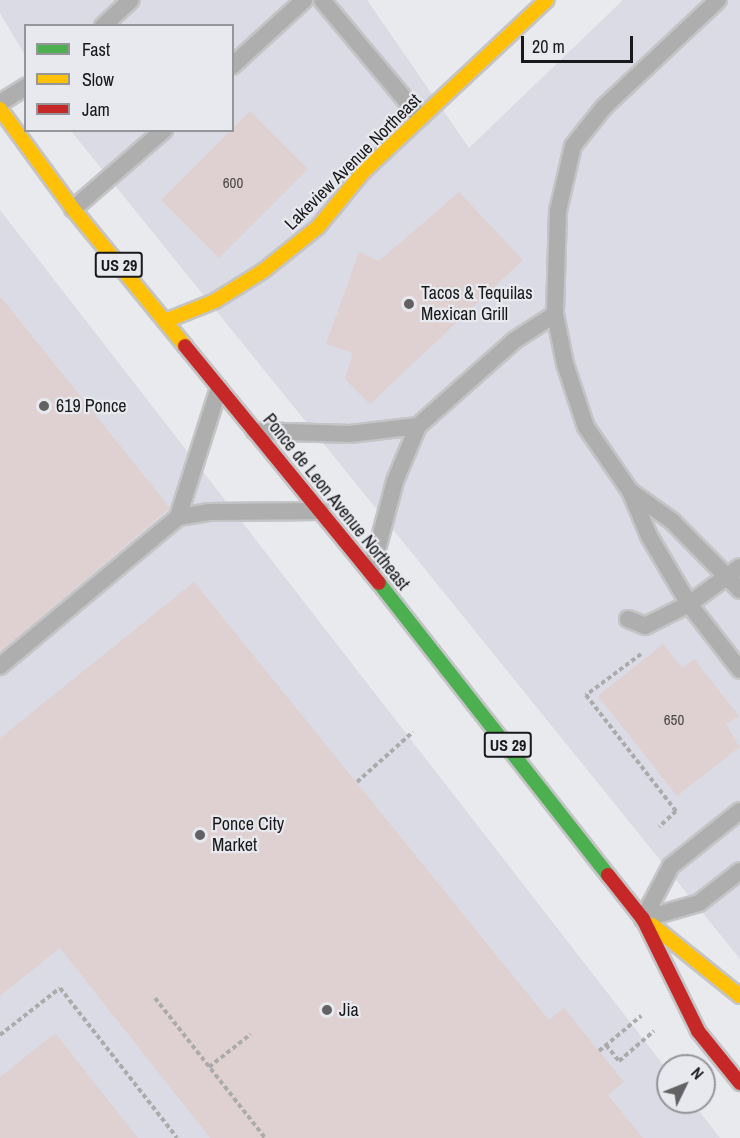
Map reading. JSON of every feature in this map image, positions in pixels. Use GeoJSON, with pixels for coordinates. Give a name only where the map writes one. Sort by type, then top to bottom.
{"type":"FeatureCollection","features":[{"type":"Feature","properties":{"kind":"main road","name":"Lakeview Avenue Northeast"},"geometry":{"type":"LineString","coordinates":[[165,321],[215,301],[263,271],[318,227],[364,171],[547,0]]}},
{"type":"Feature","properties":{"kind":"main road","name":"Ponce de Leon Avenue Northeast"},"geometry":{"type":"LineString","coordinates":[[0,109],[73,209],[321,511],[643,919],[698,1031],[740,1083]]}},
{"type":"Feature","properties":{"kind":"main road","name":"Ponce de Leon Avenue Northeast"},"geometry":{"type":"LineString","coordinates":[[643,919],[740,996]]}},
{"type":"Feature","properties":{"kind":"lane"},"geometry":{"type":"LineString","coordinates":[[105,24],[131,0]]}},
{"type":"Feature","properties":{"kind":"lane"},"geometry":{"type":"LineString","coordinates":[[234,64],[304,0]]}},
{"type":"Feature","properties":{"kind":"lane"},"geometry":{"type":"LineString","coordinates":[[322,0],[420,117]]}},
{"type":"Feature","properties":{"kind":"lane"},"geometry":{"type":"LineString","coordinates":[[718,0],[604,106],[573,147],[558,211],[555,314],[565,364],[586,427],[630,490],[649,536],[689,604],[740,670]]}},
{"type":"Feature","properties":{"kind":"lane"},"geometry":{"type":"LineString","coordinates":[[0,103],[24,88]]}},
{"type":"Feature","properties":{"kind":"lane"},"geometry":{"type":"LineString","coordinates":[[73,209],[162,132]]}},
{"type":"Feature","properties":{"kind":"lane"},"geometry":{"type":"LineString","coordinates":[[370,573],[395,481],[418,426],[515,340],[555,314]]}},
{"type":"Feature","properties":{"kind":"lane"},"geometry":{"type":"LineString","coordinates":[[178,517],[219,388]]}},
{"type":"Feature","properties":{"kind":"lane"},"geometry":{"type":"LineString","coordinates":[[255,431],[350,434],[418,426]]}},
{"type":"Feature","properties":{"kind":"lane"},"geometry":{"type":"LineString","coordinates":[[628,620],[645,626],[737,578],[672,521],[630,490]]}},
{"type":"Feature","properties":{"kind":"lane"},"geometry":{"type":"LineString","coordinates":[[0,666],[178,517],[208,512],[321,511]]}},
{"type":"Feature","properties":{"kind":"lane"},"geometry":{"type":"LineString","coordinates":[[643,919],[671,866],[740,811]]}},
{"type":"Feature","properties":{"kind":"lane"},"geometry":{"type":"LineString","coordinates":[[643,919],[699,903],[740,871]]}},
{"type":"Feature","properties":{"kind":"path"},"geometry":{"type":"LineString","coordinates":[[651,646],[586,695],[676,811],[659,827]]}},
{"type":"Feature","properties":{"kind":"path"},"geometry":{"type":"LineString","coordinates":[[357,782],[413,732]]}},
{"type":"Feature","properties":{"kind":"path"},"geometry":{"type":"LineString","coordinates":[[0,1035],[60,988],[177,1138]]}},
{"type":"Feature","properties":{"kind":"path"},"geometry":{"type":"LineString","coordinates":[[155,998],[265,1138]]}},
{"type":"Feature","properties":{"kind":"path"},"geometry":{"type":"LineString","coordinates":[[599,1051],[641,1016]]}},
{"type":"Feature","properties":{"kind":"path"},"geometry":{"type":"LineString","coordinates":[[606,1045],[619,1060],[654,1031]]}},
{"type":"Feature","properties":{"kind":"path"},"geometry":{"type":"LineString","coordinates":[[209,1067],[251,1034]]}},
{"type":"Feature","properties":{"kind":"shaded area"},"geometry":{"type":"Polygon","coordinates":[[[0,0],[367,0],[469,148],[623,0],[740,0],[740,959],[72,132],[234,132],[234,24],[24,24],[24,53],[0,13],[0,0]]]}},
{"type":"Feature","properties":{"kind":"shaded area","name":"Ponce City Market"},"geometry":{"type":"Polygon","coordinates":[[[0,210],[656,1056],[656,1114],[701,1114],[720,1138],[0,1138],[0,210]]]}},
{"type":"Feature","properties":{"kind":"building"},"geometry":{"type":"Polygon","coordinates":[[[250,111],[308,169],[219,258],[161,200],[229,132],[234,132],[234,127],[250,111]]]}},
{"type":"Feature","properties":{"kind":"building","name":"Tacos & Tequilas Mexican Grill"},"geometry":{"type":"Polygon","coordinates":[[[459,192],[523,260],[370,404],[345,379],[353,353],[326,344],[359,252],[379,261],[459,192]]]}},
{"type":"Feature","properties":{"kind":"building","name":"619 Ponce"},"geometry":{"type":"Polygon","coordinates":[[[0,296],[170,508],[0,652],[0,296]]]}},
{"type":"Feature","properties":{"kind":"building","name":"Ponce City Market"},"geometry":{"type":"Polygon","coordinates":[[[194,582],[549,1020],[564,1008],[624,1082],[608,1095],[643,1138],[210,1138],[60,948],[0,996],[0,738],[194,582]]]}},
{"type":"Feature","properties":{"kind":"building"},"geometry":{"type":"Polygon","coordinates":[[[663,644],[682,668],[694,659],[739,716],[726,724],[740,747],[677,796],[598,696],[663,644]]]}},
{"type":"Feature","properties":{"kind":"building"},"geometry":{"type":"Polygon","coordinates":[[[55,1033],[138,1138],[0,1138],[0,1077],[55,1033]]]}},
{"type":"Feature","properties":{"kind":"traffic: fast"},"geometry":{"type":"LineString","coordinates":[[379,583],[608,875]]}},
{"type":"Feature","properties":{"kind":"traffic: slow"},"geometry":{"type":"LineString","coordinates":[[165,321],[215,301],[263,271],[318,227],[364,171],[547,0]]}},
{"type":"Feature","properties":{"kind":"traffic: slow"},"geometry":{"type":"LineString","coordinates":[[0,109],[73,209],[185,346]]}},
{"type":"Feature","properties":{"kind":"traffic: slow"},"geometry":{"type":"LineString","coordinates":[[652,925],[740,996]]}},
{"type":"Feature","properties":{"kind":"traffic: jam"},"geometry":{"type":"LineString","coordinates":[[185,346],[379,583]]}},
{"type":"Feature","properties":{"kind":"traffic: jam"},"geometry":{"type":"LineString","coordinates":[[608,875],[643,919],[698,1031],[740,1083]]}},
{"type":"Feature","properties":{"kind":"place","name":"Tacos & Tequilas Mexican Grill"},"geometry":{"type":"Point","coordinates":[409,304]}},
{"type":"Feature","properties":{"kind":"place","name":"619 Ponce"},"geometry":{"type":"Point","coordinates":[44,406]}},
{"type":"Feature","properties":{"kind":"place","name":"Ponce City Market"},"geometry":{"type":"Point","coordinates":[200,835]}},
{"type":"Feature","properties":{"kind":"place","name":"Jia"},"geometry":{"type":"Point","coordinates":[327,1010]}}]}
